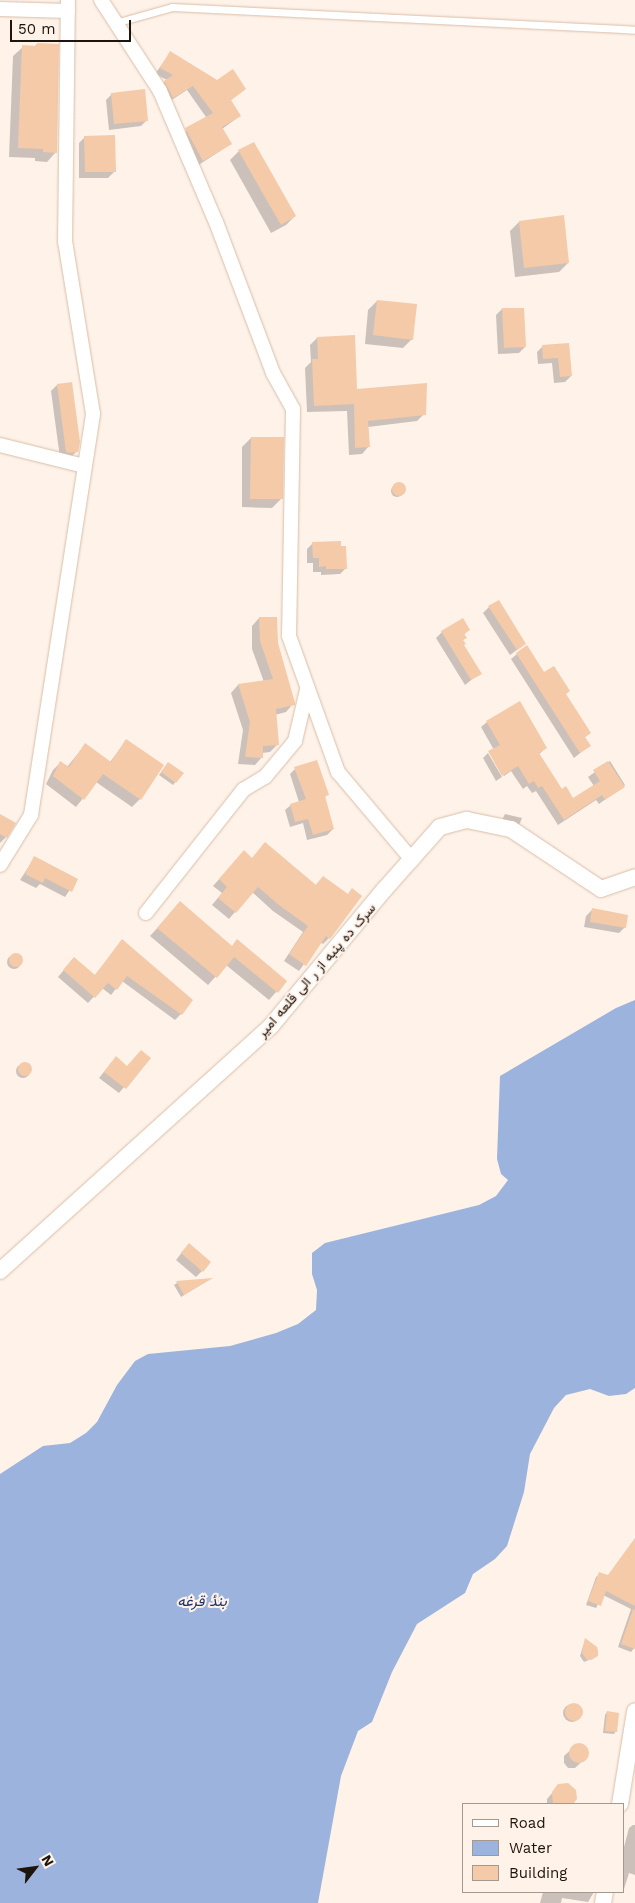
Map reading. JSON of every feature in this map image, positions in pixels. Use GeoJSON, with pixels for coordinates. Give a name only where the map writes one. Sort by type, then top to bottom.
{"type":"FeatureCollection","features":[{"type":"Feature","properties":{"kind":"street"},"geometry":{"type":"LineString","coordinates":[[100,0],[114,24],[160,91],[216,222],[273,373],[294,409],[289,636],[338,772],[412,860]]}},
{"type":"Feature","properties":{"kind":"street"},"geometry":{"type":"LineString","coordinates":[[0,9],[68,6],[66,242],[93,414],[31,815],[0,865]]}},
{"type":"Feature","properties":{"kind":"street"},"geometry":{"type":"LineString","coordinates":[[0,445],[84,466]]}},
{"type":"Feature","properties":{"kind":"street"},"geometry":{"type":"LineString","coordinates":[[146,913],[243,790],[265,777],[295,741],[307,690]]}},
{"type":"Feature","properties":{"kind":"street","name":"سرک ده پنبه از ر الی قلعه امیر"},"geometry":{"type":"LineString","coordinates":[[0,1271],[271,1026],[440,828],[467,820],[511,829],[601,889],[635,877]]}},
{"type":"Feature","properties":{"kind":"street"},"geometry":{"type":"LineString","coordinates":[[620,1803],[635,1710]]}},
{"type":"Feature","properties":{"kind":"lane"},"geometry":{"type":"LineString","coordinates":[[114,24],[172,7],[635,30]]}},
{"type":"Feature","properties":{"kind":"water","name":"بندٔ قرغه"},"geometry":{"type":"Polygon","coordinates":[[[635,1000],[635,1388],[626,1394],[609,1396],[590,1389],[566,1395],[554,1408],[530,1454],[524,1492],[507,1546],[495,1559],[473,1574],[465,1593],[417,1624],[392,1672],[372,1722],[358,1731],[341,1776],[318,1903],[0,1903],[0,1474],[43,1446],[70,1443],[86,1433],[97,1422],[117,1385],[135,1361],[148,1354],[230,1346],[276,1333],[298,1324],[316,1310],[317,1290],[312,1274],[312,1253],[325,1243],[479,1205],[496,1196],[508,1180],[501,1174],[497,1159],[500,1076],[616,1008],[635,1000]]]}},
{"type":"Feature","properties":{"kind":"building"},"geometry":{"type":"Polygon","coordinates":[[[37,43],[59,44],[57,153],[43,152],[43,149],[18,148],[22,45],[37,46],[37,43]]]}},
{"type":"Feature","properties":{"kind":"building"},"geometry":{"type":"Polygon","coordinates":[[[170,51],[217,80],[233,69],[246,89],[231,100],[241,116],[222,127],[232,144],[203,161],[185,128],[213,113],[193,86],[173,98],[164,81],[173,75],[160,68],[170,51]]]}},
{"type":"Feature","properties":{"kind":"building"},"geometry":{"type":"Polygon","coordinates":[[[145,89],[148,121],[114,124],[111,93],[145,89]]]}},
{"type":"Feature","properties":{"kind":"building"},"geometry":{"type":"Polygon","coordinates":[[[115,135],[116,172],[85,172],[84,136],[115,135]]]}},
{"type":"Feature","properties":{"kind":"building"},"geometry":{"type":"Polygon","coordinates":[[[254,142],[296,216],[281,225],[238,150],[254,142]]]}},
{"type":"Feature","properties":{"kind":"building"},"geometry":{"type":"Polygon","coordinates":[[[564,215],[569,263],[524,268],[519,221],[564,215]]]}},
{"type":"Feature","properties":{"kind":"building"},"geometry":{"type":"Polygon","coordinates":[[[377,300],[417,304],[413,340],[373,335],[377,300]]]}},
{"type":"Feature","properties":{"kind":"building"},"geometry":{"type":"Polygon","coordinates":[[[502,308],[524,308],[526,347],[504,348],[502,308]]]}},
{"type":"Feature","properties":{"kind":"building"},"geometry":{"type":"Polygon","coordinates":[[[355,335],[357,389],[427,383],[426,415],[368,421],[370,447],[355,448],[354,404],[314,406],[312,359],[318,359],[317,337],[355,335]]]}},
{"type":"Feature","properties":{"kind":"building"},"geometry":{"type":"Polygon","coordinates":[[[569,343],[572,376],[560,377],[558,358],[543,359],[542,345],[569,343]]]}},
{"type":"Feature","properties":{"kind":"building"},"geometry":{"type":"Polygon","coordinates":[[[72,382],[80,442],[78,452],[69,453],[66,452],[57,384],[72,382]]]}},
{"type":"Feature","properties":{"kind":"building"},"geometry":{"type":"Polygon","coordinates":[[[251,437],[284,437],[283,499],[250,499],[251,437]]]}},
{"type":"Feature","properties":{"kind":"building"},"geometry":{"type":"Polygon","coordinates":[[[399,482],[404,484],[406,489],[404,494],[399,496],[394,494],[392,489],[394,484],[399,482]]]}},
{"type":"Feature","properties":{"kind":"building"},"geometry":{"type":"Polygon","coordinates":[[[341,541],[341,546],[346,546],[347,569],[319,567],[319,558],[313,558],[312,542],[341,541]]]}},
{"type":"Feature","properties":{"kind":"building"},"geometry":{"type":"Polygon","coordinates":[[[499,600],[526,644],[517,650],[488,606],[499,600]]]}},
{"type":"Feature","properties":{"kind":"building"},"geometry":{"type":"Polygon","coordinates":[[[259,617],[277,617],[278,643],[295,703],[295,705],[276,709],[279,745],[263,746],[263,758],[245,757],[250,722],[238,684],[273,679],[260,641],[259,617]]]}},
{"type":"Feature","properties":{"kind":"building"},"geometry":{"type":"Polygon","coordinates":[[[463,618],[470,630],[464,634],[467,638],[463,640],[466,644],[464,645],[482,674],[471,680],[441,631],[463,618]]]}},
{"type":"Feature","properties":{"kind":"building"},"geometry":{"type":"Polygon","coordinates":[[[527,645],[544,672],[554,666],[570,691],[566,694],[591,733],[585,737],[591,746],[580,753],[516,653],[527,645]]]}},
{"type":"Feature","properties":{"kind":"building"},"geometry":{"type":"Polygon","coordinates":[[[520,701],[547,748],[539,753],[562,789],[566,786],[573,798],[600,781],[593,770],[608,761],[625,787],[605,800],[602,795],[564,820],[542,786],[538,788],[534,781],[529,784],[518,766],[502,776],[488,751],[500,745],[486,721],[520,701]]]}},
{"type":"Feature","properties":{"kind":"building"},"geometry":{"type":"Polygon","coordinates":[[[126,739],[164,765],[141,800],[103,774],[84,800],[53,776],[60,761],[69,767],[85,743],[111,762],[126,739]]]}},
{"type":"Feature","properties":{"kind":"building"},"geometry":{"type":"Polygon","coordinates":[[[317,760],[329,795],[325,796],[334,829],[313,835],[308,819],[295,822],[290,804],[306,799],[294,767],[317,760]]]}},
{"type":"Feature","properties":{"kind":"building"},"geometry":{"type":"Polygon","coordinates":[[[168,762],[184,773],[176,783],[161,772],[168,762]]]}},
{"type":"Feature","properties":{"kind":"building"},"geometry":{"type":"Polygon","coordinates":[[[0,814],[16,823],[7,838],[0,834],[0,814]]]}},
{"type":"Feature","properties":{"kind":"building"},"geometry":{"type":"Polygon","coordinates":[[[265,842],[316,885],[323,876],[348,894],[352,888],[362,896],[330,939],[326,936],[306,966],[289,954],[308,926],[258,887],[236,913],[218,898],[227,887],[219,879],[244,850],[252,858],[265,842]]]}},
{"type":"Feature","properties":{"kind":"building"},"geometry":{"type":"Polygon","coordinates":[[[34,856],[78,879],[72,892],[45,878],[43,883],[25,874],[34,856]]]}},
{"type":"Feature","properties":{"kind":"building"},"geometry":{"type":"Polygon","coordinates":[[[180,901],[232,946],[237,939],[287,981],[278,993],[234,957],[217,978],[157,928],[180,901]]]}},
{"type":"Feature","properties":{"kind":"building"},"geometry":{"type":"Polygon","coordinates":[[[592,908],[628,915],[626,928],[590,922],[592,908]]]}},
{"type":"Feature","properties":{"kind":"building"},"geometry":{"type":"Polygon","coordinates":[[[122,939],[193,1000],[182,1015],[127,976],[117,990],[108,983],[95,998],[63,970],[74,957],[95,975],[122,939]]]}},
{"type":"Feature","properties":{"kind":"building"},"geometry":{"type":"Polygon","coordinates":[[[16,953],[21,955],[23,960],[21,965],[16,967],[11,965],[9,960],[11,955],[16,953]]]}},
{"type":"Feature","properties":{"kind":"building"},"geometry":{"type":"Polygon","coordinates":[[[141,1050],[151,1058],[126,1089],[104,1072],[116,1056],[127,1066],[141,1050]]]}},
{"type":"Feature","properties":{"kind":"building"},"geometry":{"type":"Polygon","coordinates":[[[22,1062],[28,1062],[32,1069],[28,1076],[22,1076],[18,1072],[18,1066],[22,1062]]]}},
{"type":"Feature","properties":{"kind":"building"},"geometry":{"type":"Polygon","coordinates":[[[189,1243],[211,1262],[203,1272],[181,1253],[189,1243]]]}},
{"type":"Feature","properties":{"kind":"building"},"geometry":{"type":"Polygon","coordinates":[[[213,1278],[184,1295],[176,1281],[213,1278]]]}},
{"type":"Feature","properties":{"kind":"building"},"geometry":{"type":"Polygon","coordinates":[[[635,1538],[635,1606],[606,1591],[601,1606],[588,1601],[599,1572],[608,1575],[635,1538]]]}},
{"type":"Feature","properties":{"kind":"building"},"geometry":{"type":"Polygon","coordinates":[[[633,1609],[635,1610],[635,1649],[621,1644],[633,1609]]]}},
{"type":"Feature","properties":{"kind":"building"},"geometry":{"type":"Polygon","coordinates":[[[585,1638],[597,1647],[598,1656],[591,1660],[587,1660],[582,1653],[585,1638]]]}},
{"type":"Feature","properties":{"kind":"building"},"geometry":{"type":"Polygon","coordinates":[[[574,1703],[580,1706],[583,1712],[580,1718],[574,1721],[568,1718],[565,1712],[568,1706],[574,1703]]]}},
{"type":"Feature","properties":{"kind":"building"},"geometry":{"type":"Polygon","coordinates":[[[607,1711],[619,1713],[617,1732],[605,1731],[607,1711]]]}},
{"type":"Feature","properties":{"kind":"building"},"geometry":{"type":"Polygon","coordinates":[[[579,1743],[586,1746],[589,1753],[586,1760],[579,1763],[572,1760],[569,1753],[572,1746],[579,1743]]]}},
{"type":"Feature","properties":{"kind":"building"},"geometry":{"type":"Polygon","coordinates":[[[568,1783],[576,1790],[577,1799],[574,1803],[553,1803],[552,1792],[558,1784],[568,1783]]]}}]}
